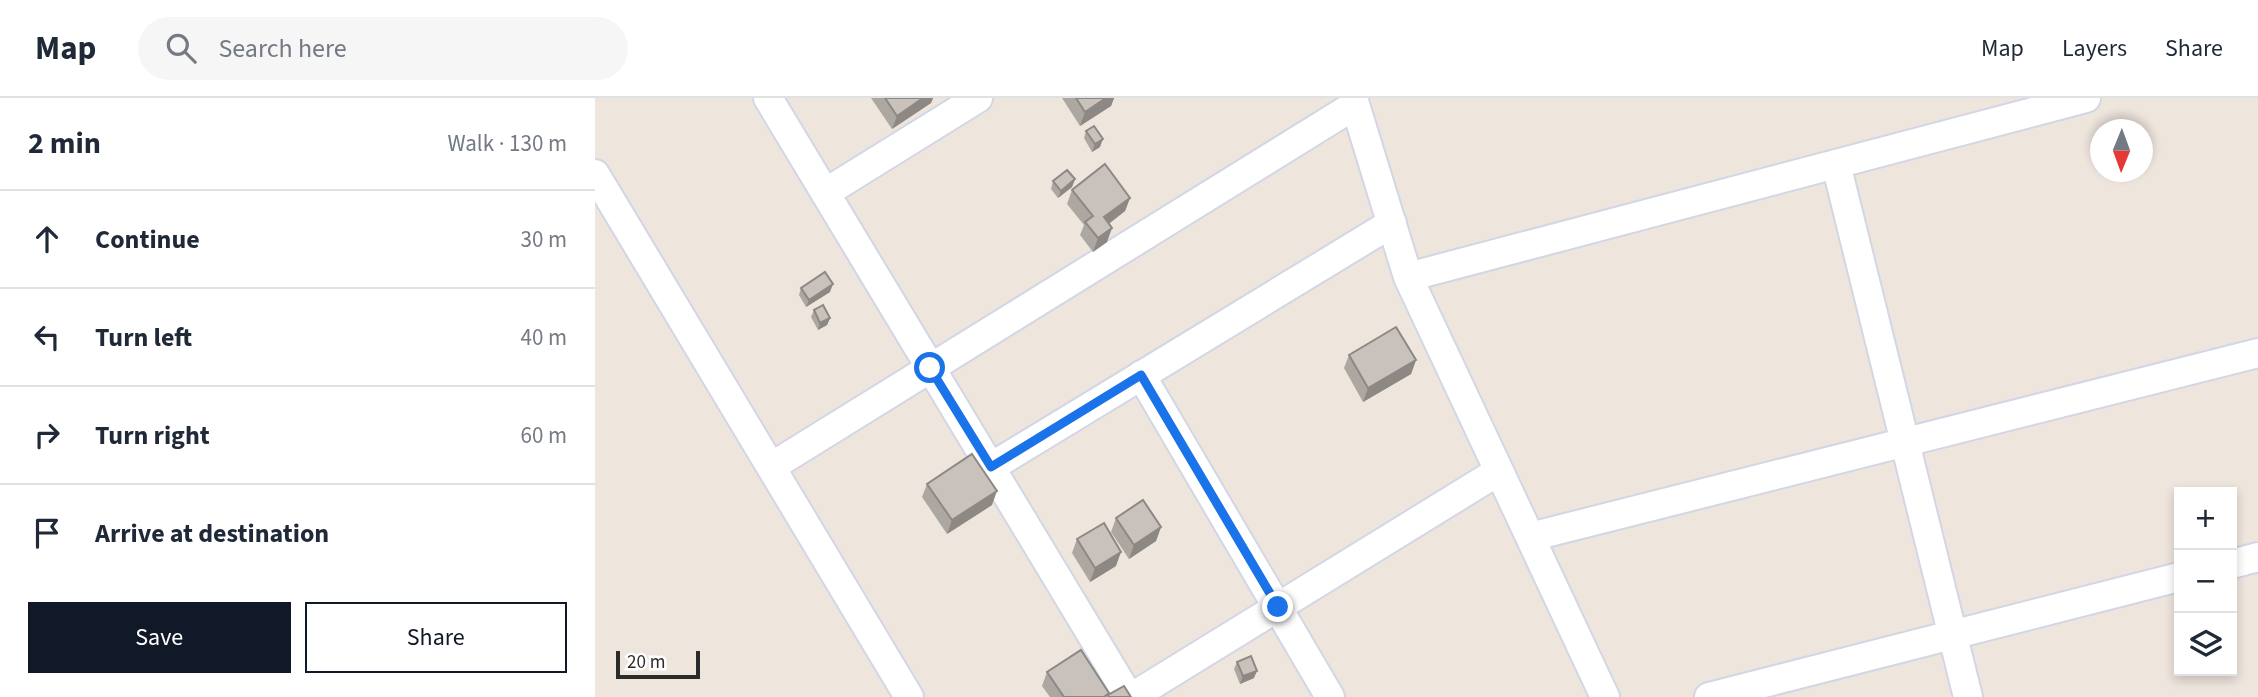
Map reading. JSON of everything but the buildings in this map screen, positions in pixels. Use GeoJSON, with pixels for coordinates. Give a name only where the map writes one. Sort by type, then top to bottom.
{"type":"FeatureCollection","features":[{"type":"Feature","properties":{"kind":"street"},"geometry":{"type":"LineString","coordinates":[[768,98],[1131,697],[1499,471]]}},
{"type":"Feature","properties":{"kind":"street"},"geometry":{"type":"LineString","coordinates":[[825,193],[978,98]]}},
{"type":"Feature","properties":{"kind":"street"},"geometry":{"type":"LineString","coordinates":[[1408,277],[2086,98]]}},
{"type":"Feature","properties":{"kind":"street"},"geometry":{"type":"LineString","coordinates":[[771,467],[1354,102],[1408,277],[1605,697]]}},
{"type":"Feature","properties":{"kind":"street"},"geometry":{"type":"LineString","coordinates":[[1836,164],[1968,697]]}},
{"type":"Feature","properties":{"kind":"street"},"geometry":{"type":"LineString","coordinates":[[595,174],[909,697]]}},
{"type":"Feature","properties":{"kind":"street"},"geometry":{"type":"LineString","coordinates":[[991,467],[1392,223]]}},
{"type":"Feature","properties":{"kind":"street"},"geometry":{"type":"LineString","coordinates":[[1530,537],[2258,353]]}},
{"type":"Feature","properties":{"kind":"street"},"geometry":{"type":"LineString","coordinates":[[1141,375],[1330,697]]}},
{"type":"Feature","properties":{"kind":"street"},"geometry":{"type":"LineString","coordinates":[[2237,563],[2258,557]]}},
{"type":"Feature","properties":{"kind":"street"},"geometry":{"type":"LineString","coordinates":[[1709,697],[2174,578]]}},
{"type":"Feature","properties":{"kind":"route"},"geometry":{"type":"LineString","coordinates":[[930,368],[991,467],[1141,375],[1278,607]]}}]}
